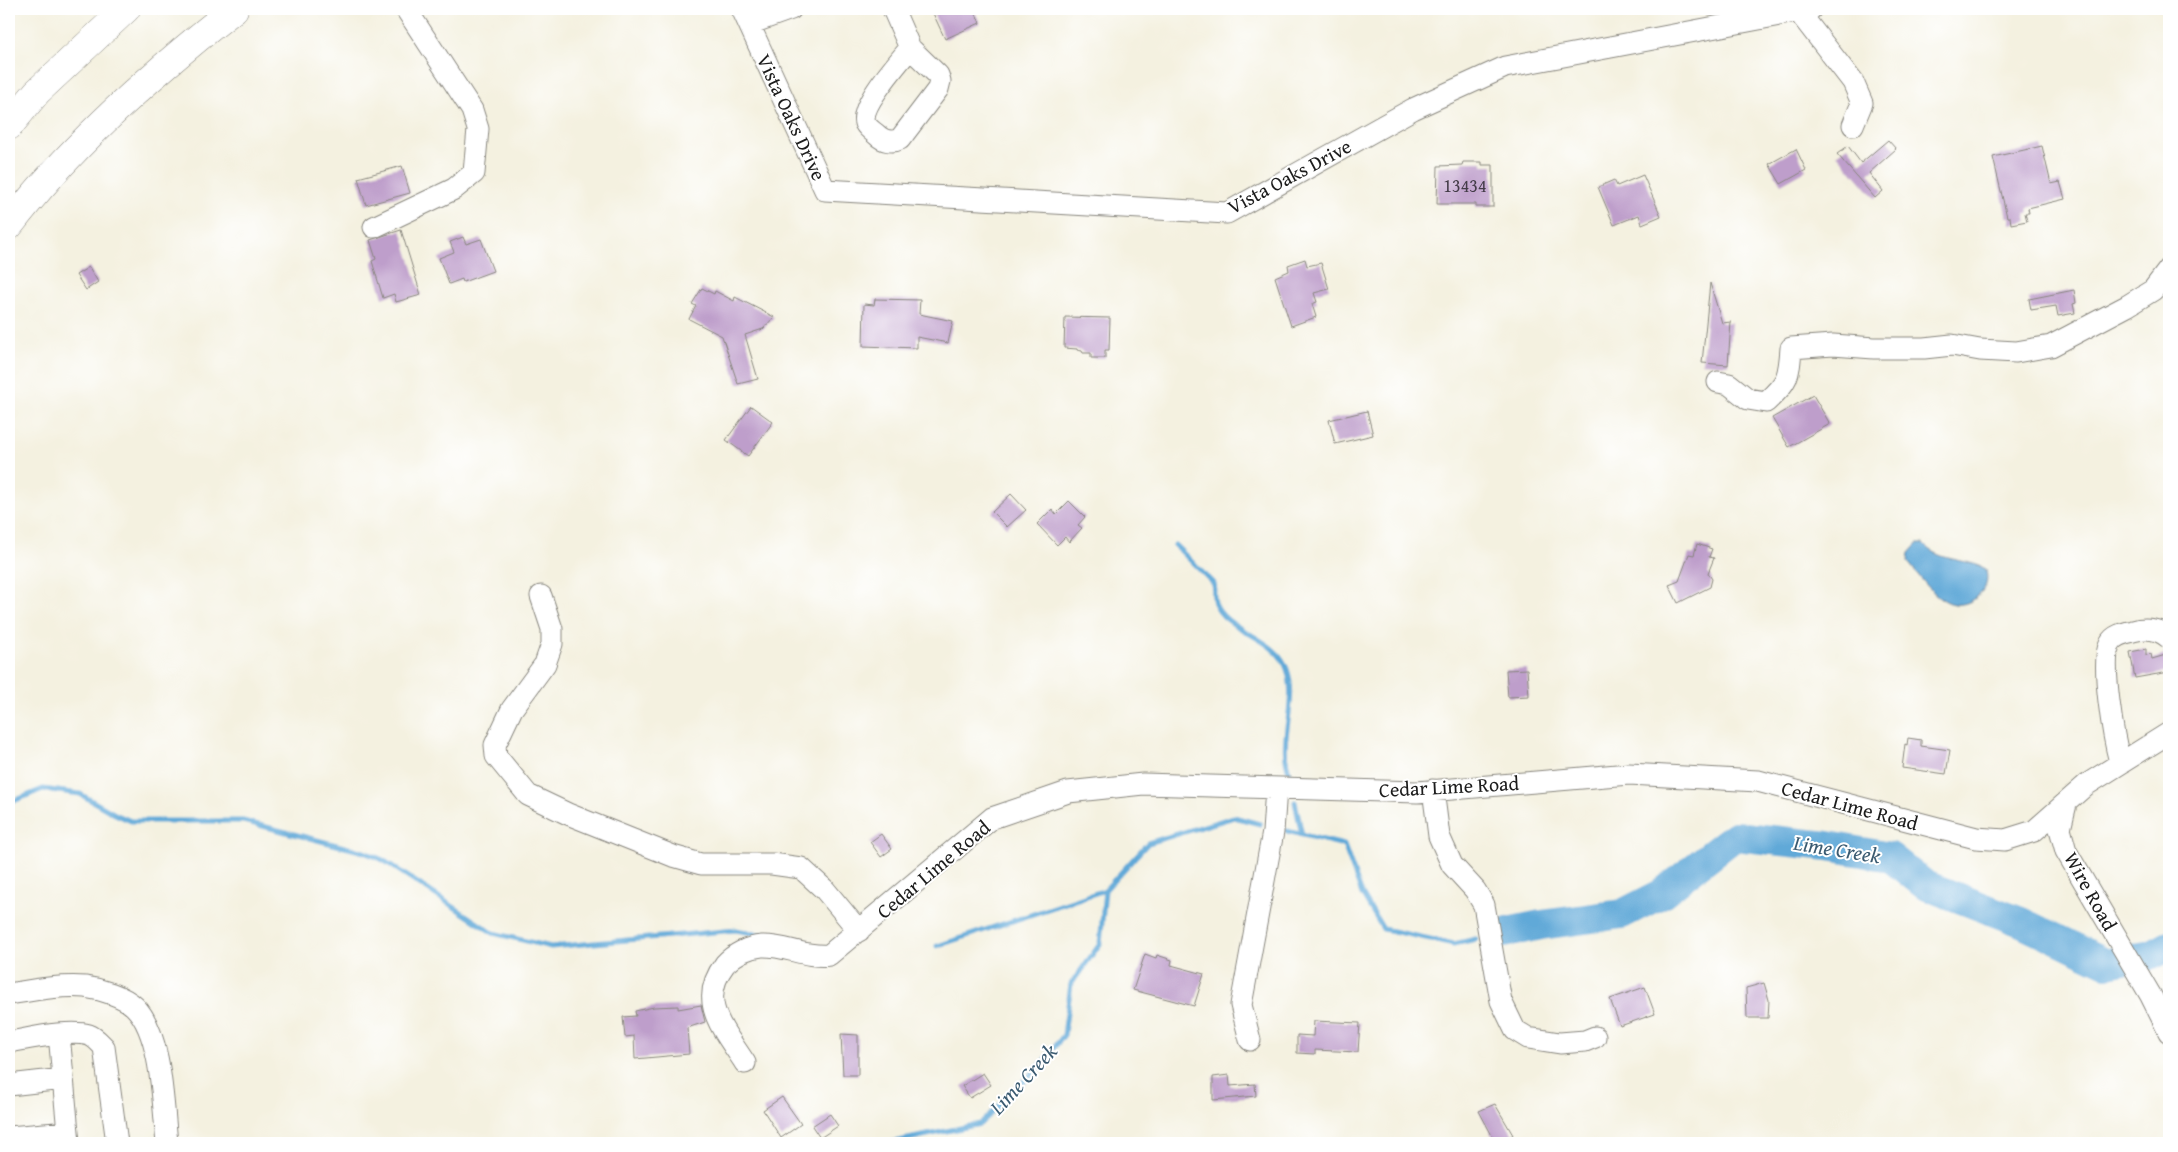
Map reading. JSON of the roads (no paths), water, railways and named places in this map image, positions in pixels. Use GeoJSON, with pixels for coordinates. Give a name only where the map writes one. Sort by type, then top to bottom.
{"type":"FeatureCollection","features":[{"type":"Feature","properties":{"kind":"main road"},"geometry":{"type":"LineString","coordinates":[[9,126],[38,92],[126,9]]}},
{"type":"Feature","properties":{"kind":"main road"},"geometry":{"type":"LineString","coordinates":[[9,226],[34,194],[132,94],[234,9]]}},
{"type":"Feature","properties":{"kind":"street"},"geometry":{"type":"LineString","coordinates":[[374,227],[454,190],[474,173],[478,129],[472,110],[406,9]]}},
{"type":"Feature","properties":{"kind":"street"},"geometry":{"type":"LineString","coordinates":[[746,17],[791,9]]}},
{"type":"Feature","properties":{"kind":"street"},"geometry":{"type":"LineString","coordinates":[[893,9],[910,48]]}},
{"type":"Feature","properties":{"kind":"street"},"geometry":{"type":"LineString","coordinates":[[1804,10],[1853,82],[1862,103],[1853,125]]}},
{"type":"Feature","properties":{"kind":"street","name":"Vista Oaks Drive"},"geometry":{"type":"LineString","coordinates":[[746,17],[825,190],[1227,213],[1413,108],[1505,67],[1804,10]]}},
{"type":"Feature","properties":{"kind":"street"},"geometry":{"type":"LineString","coordinates":[[1718,382],[1729,384],[1748,399],[1766,402],[1780,390],[1790,374],[1791,348],[1833,344],[1874,348],[1924,348],[1952,345],[1980,350],[2016,352],[2051,346],[2127,306],[2153,290],[2169,269]]}},
{"type":"Feature","properties":{"kind":"street"},"geometry":{"type":"LineString","coordinates":[[541,596],[552,629],[552,644],[545,664],[512,709],[495,745],[496,756],[528,795],[568,814],[672,856],[701,864],[772,864],[801,868],[825,890],[859,931]]}},
{"type":"Feature","properties":{"kind":"street"},"geometry":{"type":"LineString","coordinates":[[2120,762],[2113,734],[2108,680],[2108,650],[2110,642],[2115,637],[2124,633],[2146,628],[2157,631],[2169,638]]}},
{"type":"Feature","properties":{"kind":"street"},"geometry":{"type":"LineString","coordinates":[[2066,804],[2086,785],[2169,733]]}},
{"type":"Feature","properties":{"kind":"street","name":"Cedar Lime Road"},"geometry":{"type":"LineString","coordinates":[[745,1063],[717,1020],[712,1002],[715,983],[721,970],[732,957],[747,949],[761,946],[807,955],[829,954],[859,931],[992,818],[1068,792],[1143,784],[1417,792],[1629,774],[1758,781],[1976,838],[2005,840],[2034,831],[2066,804]]}},
{"type":"Feature","properties":{"kind":"street"},"geometry":{"type":"LineString","coordinates":[[1250,1040],[1241,1004],[1273,832],[1276,788]]}},
{"type":"Feature","properties":{"kind":"street"},"geometry":{"type":"LineString","coordinates":[[1433,790],[1438,836],[1452,866],[1475,890],[1484,905],[1501,1000],[1515,1030],[1528,1038],[1560,1043],[1585,1041],[1595,1037]]}},
{"type":"Feature","properties":{"kind":"street","name":"Wire Road"},"geometry":{"type":"LineString","coordinates":[[2066,804],[2060,829],[2066,851],[2136,969],[2169,1032]]}},
{"type":"Feature","properties":{"kind":"street"},"geometry":{"type":"LineString","coordinates":[[9,994],[58,987],[85,987],[109,992],[135,1007],[153,1036],[161,1081],[167,1143]]}},
{"type":"Feature","properties":{"kind":"street"},"geometry":{"type":"LineString","coordinates":[[9,1042],[59,1034],[88,1034],[104,1047],[117,1143]]}},
{"type":"Feature","properties":{"kind":"street"},"geometry":{"type":"LineString","coordinates":[[9,1137],[68,1138],[59,1034]]}},
{"type":"Feature","properties":{"kind":"street"},"geometry":{"type":"LineString","coordinates":[[9,1085],[63,1079]]}},
{"type":"Feature","properties":{"kind":"water"},"geometry":{"type":"Polygon","coordinates":[[[1917,544],[1923,544],[1929,550],[1945,557],[1986,569],[1987,581],[1983,591],[1966,603],[1956,604],[1947,602],[1938,596],[1908,562],[1909,553],[1917,544]]]}},
{"type":"Feature","properties":{"kind":"waterway"},"geometry":{"type":"LineString","coordinates":[[1175,545],[1214,584],[1214,601],[1220,613],[1272,649],[1281,658],[1287,669],[1291,695],[1285,749],[1286,762],[1290,774]]}},
{"type":"Feature","properties":{"kind":"waterway"},"geometry":{"type":"LineString","coordinates":[[9,803],[43,789],[80,794],[131,821],[243,821],[364,852],[383,860],[493,933],[551,947],[736,930],[773,937]]}},
{"type":"Feature","properties":{"kind":"waterway"},"geometry":{"type":"LineString","coordinates":[[1295,802],[1302,835]]}},
{"type":"Feature","properties":{"kind":"waterway","name":"Lime Creek"},"geometry":{"type":"LineString","coordinates":[[889,1143],[980,1124],[1038,1068],[1064,1035],[1071,984],[1100,944],[1105,890],[1148,843],[1234,817],[1260,824]]}},
{"type":"Feature","properties":{"kind":"waterway","name":"Lime Creek"},"geometry":{"type":"LineString","coordinates":[[1287,831],[1344,845],[1362,894],[1383,929],[1454,944],[1476,939]]}},
{"type":"Feature","properties":{"kind":"waterway","name":"Lime Creek"},"geometry":{"type":"LineString","coordinates":[[1503,933],[1541,925],[1622,914],[1661,894],[1735,836],[1828,846],[1890,857],[1925,885],[2021,922],[2107,963],[2152,955],[2169,946]]}},
{"type":"Feature","properties":{"kind":"waterway"},"geometry":{"type":"LineString","coordinates":[[937,946],[1105,890]]}}]}
